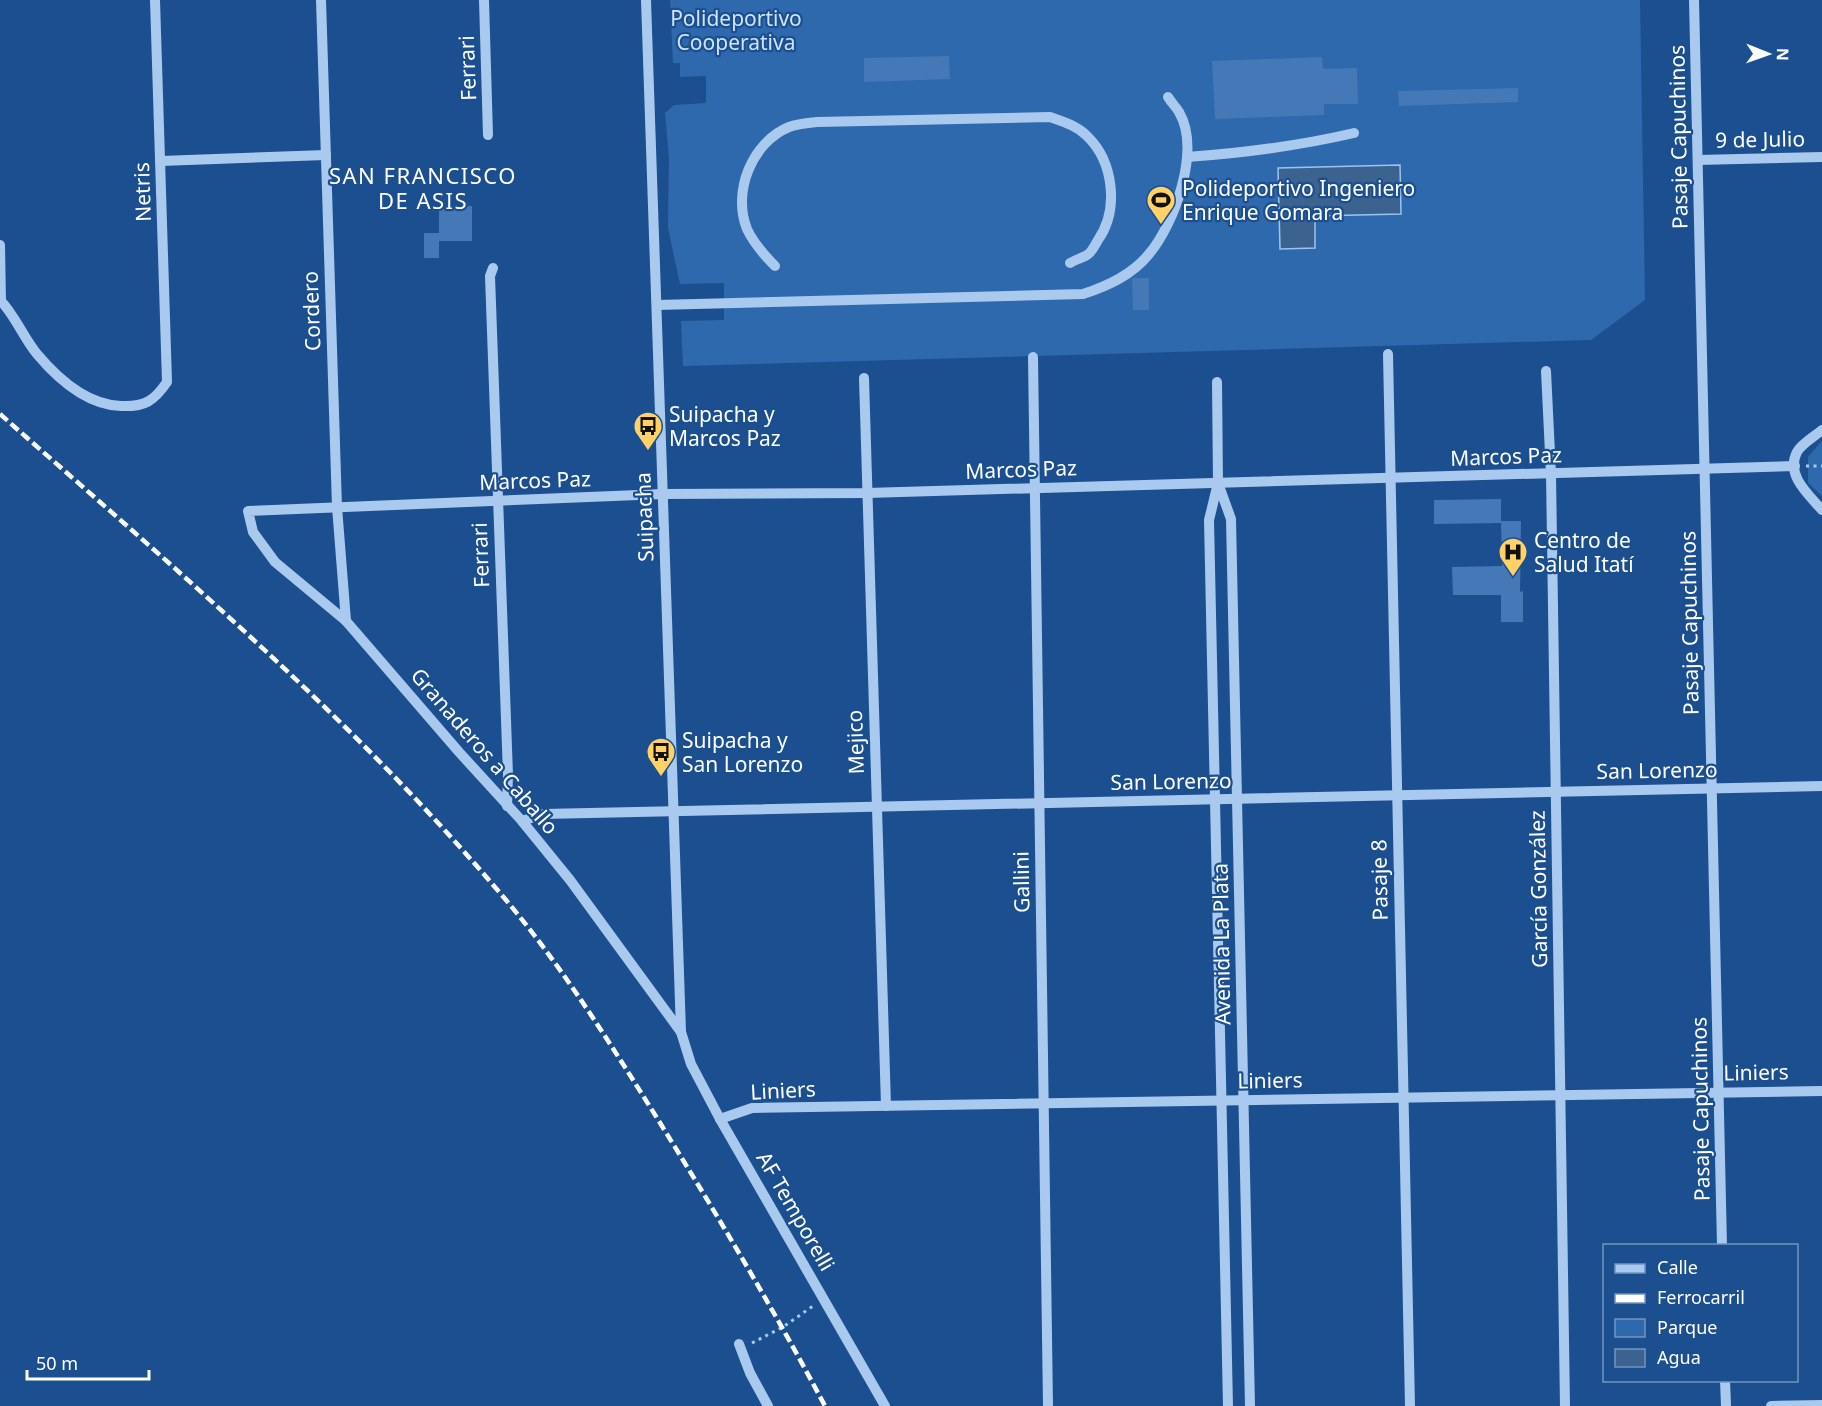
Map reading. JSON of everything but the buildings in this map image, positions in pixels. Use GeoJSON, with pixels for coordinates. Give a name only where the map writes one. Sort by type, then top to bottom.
{"type":"FeatureCollection","features":[{"type":"Feature","properties":{"kind":"street","name":"Netris"},"geometry":{"type":"LineString","coordinates":[[1,300],[37,353],[71,388],[105,406],[133,407],[155,399],[167,382],[155,0]]}},
{"type":"Feature","properties":{"kind":"street","name":"Cordero"},"geometry":{"type":"LineString","coordinates":[[321,0],[337,507],[346,621]]}},
{"type":"Feature","properties":{"kind":"street","name":"Ferrari"},"geometry":{"type":"LineString","coordinates":[[484,0],[488,135]]}},
{"type":"Feature","properties":{"kind":"street","name":"Suipacha"},"geometry":{"type":"LineString","coordinates":[[646,0],[681,1032]]}},
{"type":"Feature","properties":{"kind":"street","name":"Pasaje Capuchinos"},"geometry":{"type":"LineString","coordinates":[[1694,0],[1722,1244]]}},
{"type":"Feature","properties":{"kind":"street"},"geometry":{"type":"LineString","coordinates":[[657,305],[1083,294],[1103,287],[1124,277],[1149,255],[1166,229],[1178,202],[1187,157],[1186,137],[1180,113],[1168,97]]}},
{"type":"Feature","properties":{"kind":"street"},"geometry":{"type":"LineString","coordinates":[[775,266],[758,249],[747,228],[742,204],[744,180],[754,158],[769,140],[789,127],[817,122],[1050,117],[1071,124],[1088,137],[1101,154],[1109,175],[1112,206],[1103,234],[1089,254],[1070,263]]}},
{"type":"Feature","properties":{"kind":"street"},"geometry":{"type":"LineString","coordinates":[[1187,157],[1249,153],[1305,145],[1354,133]]}},
{"type":"Feature","properties":{"kind":"street"},"geometry":{"type":"LineString","coordinates":[[161,161],[326,155]]}},
{"type":"Feature","properties":{"kind":"street","name":"9 de Julio"},"geometry":{"type":"LineString","coordinates":[[1698,160],[1822,157]]}},
{"type":"Feature","properties":{"kind":"street"},"geometry":{"type":"LineString","coordinates":[[0,244],[1,300]]}},
{"type":"Feature","properties":{"kind":"street","name":"Ferrari"},"geometry":{"type":"LineString","coordinates":[[494,268],[490,276],[507,806]]}},
{"type":"Feature","properties":{"kind":"street","name":"Pasaje 8"},"geometry":{"type":"LineString","coordinates":[[1388,354],[1410,1406]]}},
{"type":"Feature","properties":{"kind":"street","name":"Gallini"},"geometry":{"type":"LineString","coordinates":[[1033,357],[1048,1406]]}},
{"type":"Feature","properties":{"kind":"street","name":"García González"},"geometry":{"type":"LineString","coordinates":[[1546,371],[1551,474],[1565,1406]]}},
{"type":"Feature","properties":{"kind":"street","name":"Mejico"},"geometry":{"type":"LineString","coordinates":[[864,378],[886,1106]]}},
{"type":"Feature","properties":{"kind":"street","name":"Avenida La Plata"},"geometry":{"type":"LineString","coordinates":[[1217,382],[1218,483],[1209,520],[1228,1406]]}},
{"type":"Feature","properties":{"kind":"street"},"geometry":{"type":"LineString","coordinates":[[1822,430],[1797,452],[1795,466],[1798,483],[1822,510]]}},
{"type":"Feature","properties":{"kind":"street","name":"Marcos Paz"},"geometry":{"type":"LineString","coordinates":[[248,511],[663,494],[867,493],[1795,466]]}},
{"type":"Feature","properties":{"kind":"street","name":"Avenida La Plata"},"geometry":{"type":"LineString","coordinates":[[1218,483],[1231,519],[1250,1406]]}},
{"type":"Feature","properties":{"kind":"street","name":"Granaderos a Caballo"},"geometry":{"type":"LineString","coordinates":[[248,511],[253,532],[275,562],[346,621],[522,821],[570,880],[681,1032]]}},
{"type":"Feature","properties":{"kind":"street","name":"San Lorenzo"},"geometry":{"type":"LineString","coordinates":[[522,821],[543,814],[1822,786]]}},
{"type":"Feature","properties":{"kind":"street","name":"AF Temporelli"},"geometry":{"type":"LineString","coordinates":[[681,1032],[691,1064],[720,1119],[885,1406]]}},
{"type":"Feature","properties":{"kind":"street","name":"Liniers"},"geometry":{"type":"LineString","coordinates":[[720,1119],[752,1108],[1822,1091]]}},
{"type":"Feature","properties":{"kind":"street"},"geometry":{"type":"LineString","coordinates":[[739,1344],[750,1373],[768,1406]]}},
{"type":"Feature","properties":{"kind":"street"},"geometry":{"type":"LineString","coordinates":[[1725,1382],[1726,1406]]}},
{"type":"Feature","properties":{"kind":"street"},"geometry":{"type":"LineString","coordinates":[[1771,1406],[1822,1405]]}},
{"type":"Feature","properties":{"kind":"path"},"geometry":{"type":"LineString","coordinates":[[739,1344],[756,1342],[824,1298]]}},
{"type":"Feature","properties":{"kind":"green space","name":"Polideportivo Ingeniero Enrique Gomara"},"geometry":{"type":"Polygon","coordinates":[[[670,0],[1640,0],[1645,300],[1591,340],[683,366],[681,321],[724,320],[724,283],[680,284],[668,228],[669,158],[665,113],[674,105],[706,103],[706,76],[680,77],[680,63],[673,63],[670,0]]]}},
{"type":"Feature","properties":{"kind":"green space"},"geometry":{"type":"Polygon","coordinates":[[[1822,441],[1822,496],[1808,483],[1808,457],[1822,441]]]}},
{"type":"Feature","properties":{"kind":"water"},"geometry":{"type":"Polygon","coordinates":[[[1400,165],[1401,214],[1315,216],[1315,248],[1280,249],[1278,168],[1400,165]]]}},
{"type":"Feature","properties":{"kind":"railway"},"geometry":{"type":"LineString","coordinates":[[0,414],[195,586],[322,704],[443,828],[500,893],[563,974],[639,1089],[744,1261],[825,1406]]}},
{"type":"Feature","properties":{"kind":"place","name":"Polideportivo Ingeniero Enrique Gomara"},"geometry":{"type":"Point","coordinates":[1161,226]}},
{"type":"Feature","properties":{"kind":"place","name":"Suipacha y Marcos Paz"},"geometry":{"type":"Point","coordinates":[648,452]}},
{"type":"Feature","properties":{"kind":"place","name":"Centro de Salud Itatí"},"geometry":{"type":"Point","coordinates":[1513,578]}},
{"type":"Feature","properties":{"kind":"place","name":"Suipacha y San Lorenzo"},"geometry":{"type":"Point","coordinates":[661,778]}},
{"type":"Feature","properties":{"kind":"district","name":"SAN FRANCISCO DE ASIS"},"geometry":{"type":"Point","coordinates":[423,188]}},
{"type":"Feature","properties":{"kind":"park label","name":"Polideportivo Cooperativa"},"geometry":{"type":"Point","coordinates":[736,30]}}]}
